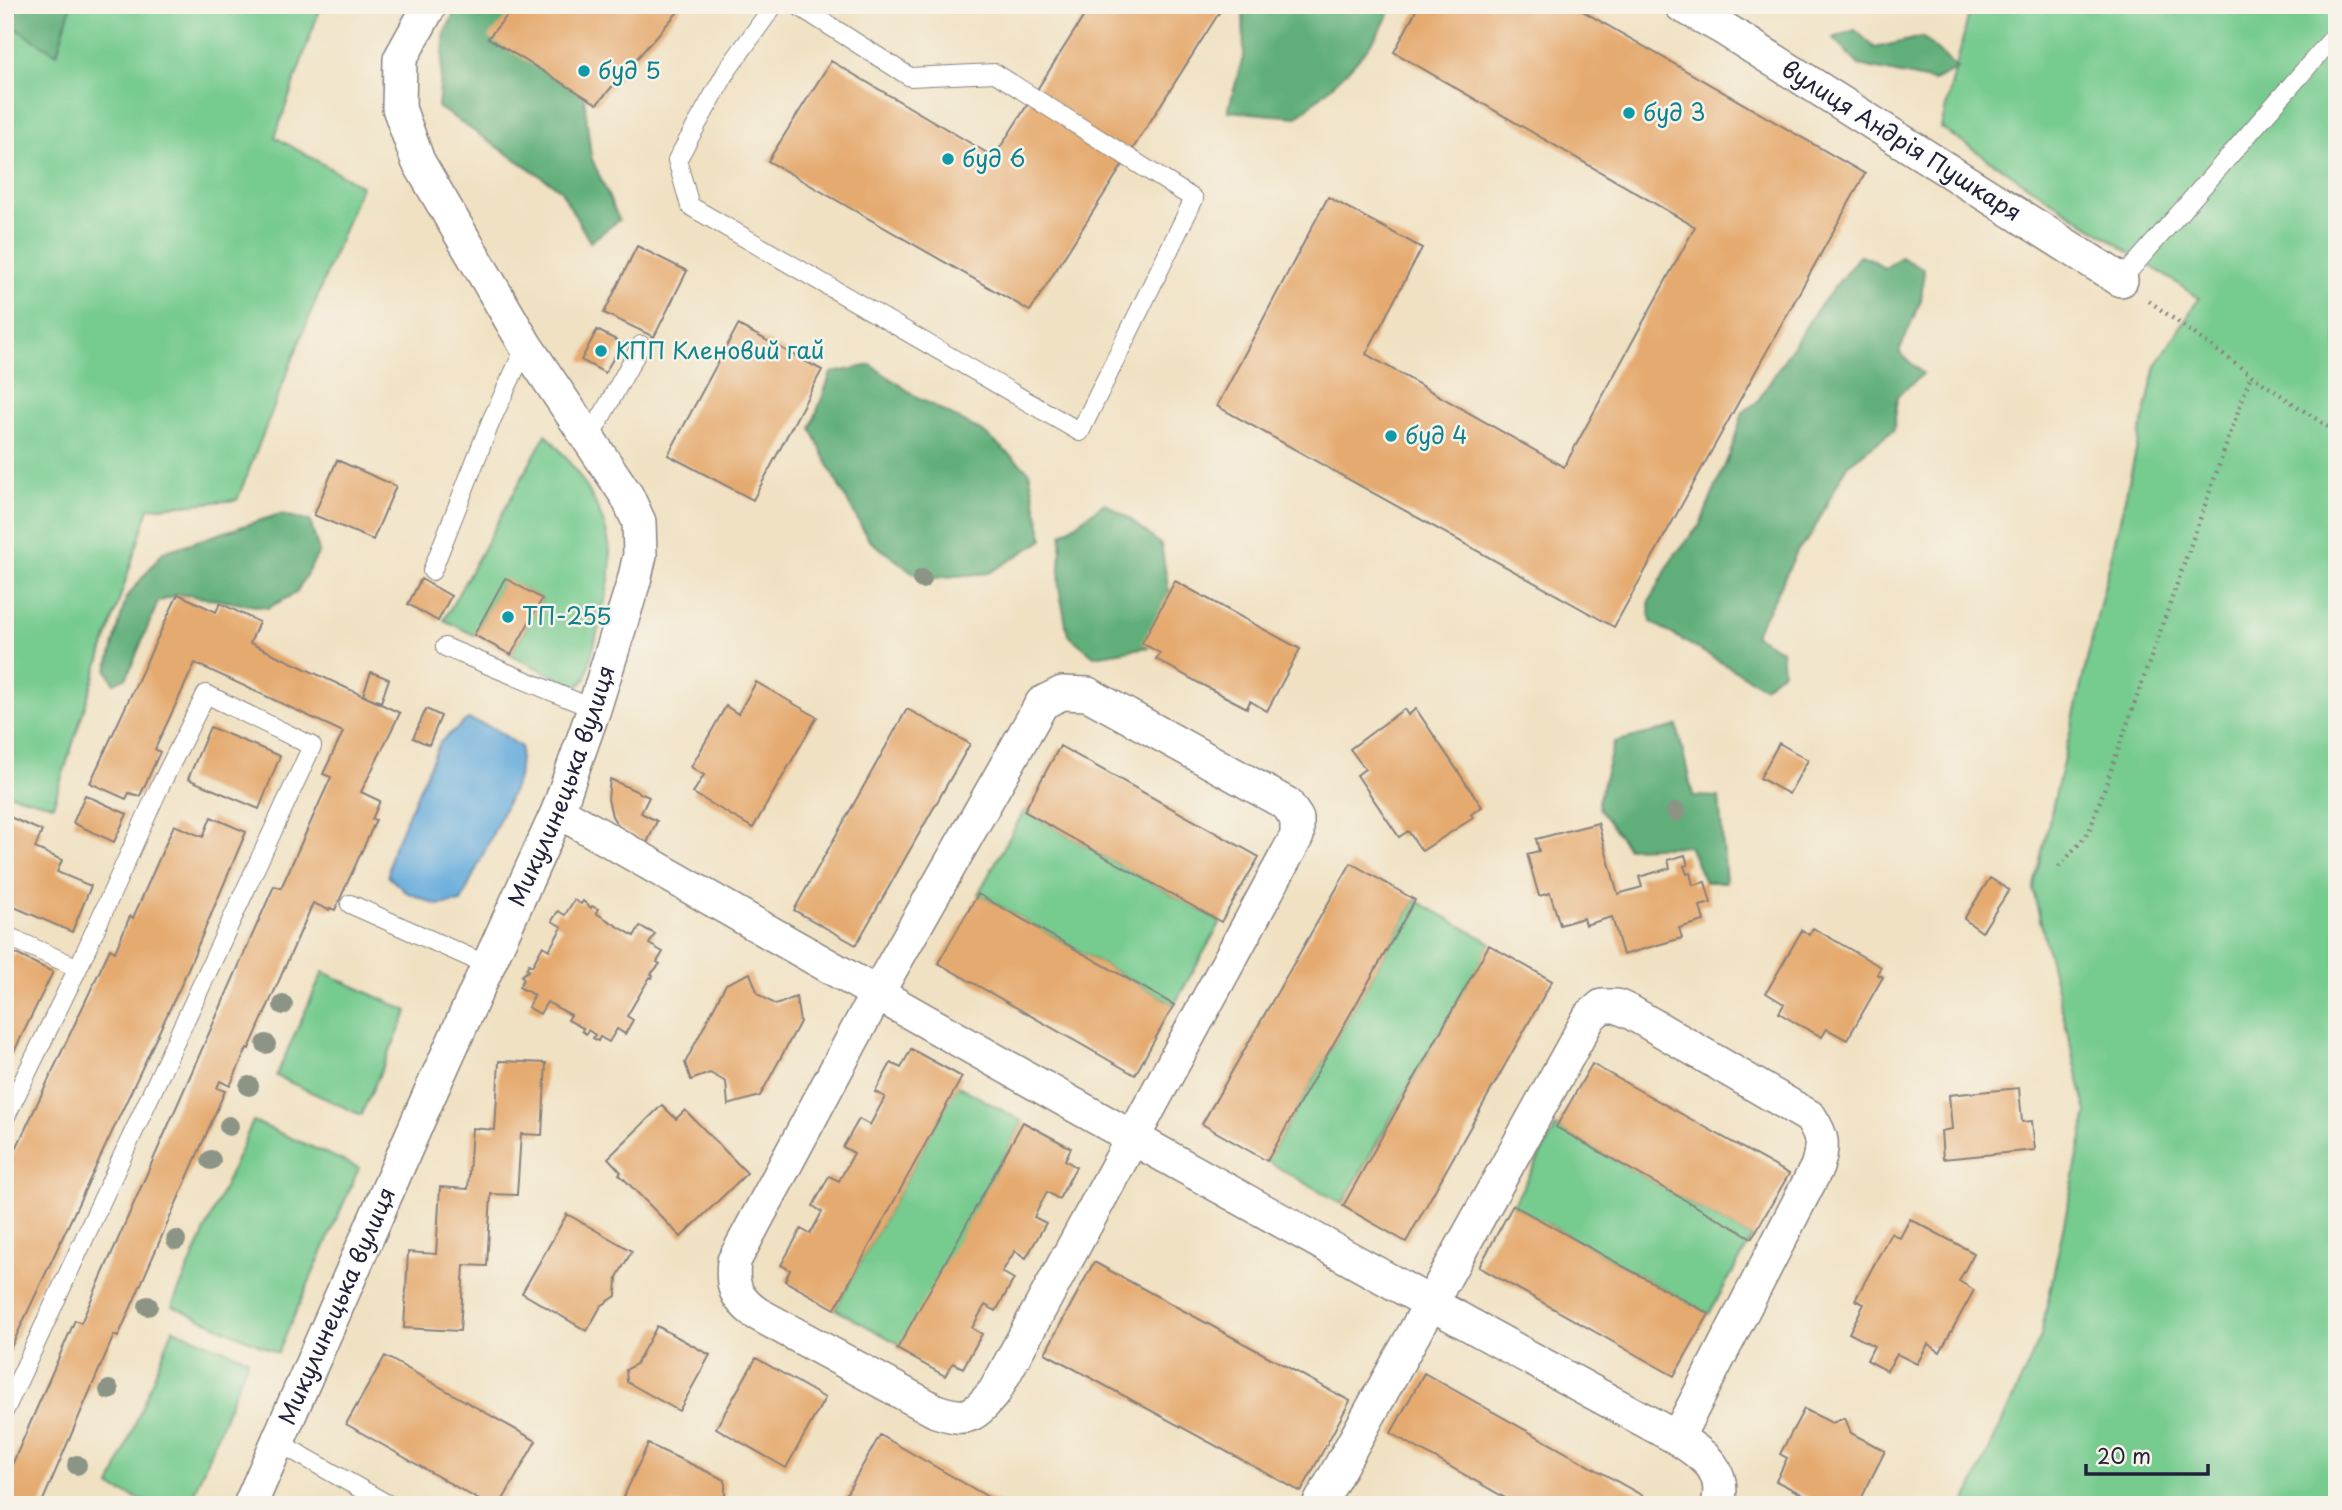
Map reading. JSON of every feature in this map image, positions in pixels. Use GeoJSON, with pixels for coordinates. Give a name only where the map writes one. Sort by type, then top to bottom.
{"type":"FeatureCollection","features":[{"type":"Feature","properties":{"kind":"street","name":"Микулинецька вулиця"},"geometry":{"type":"LineString","coordinates":[[250,1505],[428,1098],[558,811],[594,709],[640,555],[639,522],[627,496],[526,346],[418,161],[399,108],[400,59],[430,5]]}},
{"type":"Feature","properties":{"kind":"street","name":"вулиця Андрія Пушкаря"},"geometry":{"type":"LineString","coordinates":[[1681,5],[1723,28],[2120,280]]}},
{"type":"Feature","properties":{"kind":"street"},"geometry":{"type":"LineString","coordinates":[[1062,692],[1088,694],[1287,804],[1297,819],[1297,836],[1293,845],[995,1391],[977,1413],[955,1418],[936,1411],[756,1314],[741,1302],[732,1280],[734,1261],[876,995],[1042,703],[1062,692]]}},
{"type":"Feature","properties":{"kind":"street"},"geometry":{"type":"LineString","coordinates":[[558,811],[876,995],[1430,1304],[1677,1438],[1703,1454],[1716,1471],[1721,1492],[1718,1505]]}},
{"type":"Feature","properties":{"kind":"street"},"geometry":{"type":"LineString","coordinates":[[1319,1505],[1590,1016],[1602,1006],[1617,1006],[1632,1013],[1810,1117],[1820,1133],[1822,1151],[1817,1167],[1677,1438]]}},
{"type":"Feature","properties":{"kind":"lane"},"geometry":{"type":"LineString","coordinates":[[774,5],[728,69],[677,160],[690,206],[1080,432],[1194,199],[995,73],[910,77],[797,5]]}},
{"type":"Feature","properties":{"kind":"lane"},"geometry":{"type":"LineString","coordinates":[[2120,280],[2337,33]]}},
{"type":"Feature","properties":{"kind":"lane"},"geometry":{"type":"LineString","coordinates":[[589,439],[641,345]]}},
{"type":"Feature","properties":{"kind":"lane"},"geometry":{"type":"LineString","coordinates":[[432,571],[491,421],[526,346]]}},
{"type":"Feature","properties":{"kind":"lane"},"geometry":{"type":"LineString","coordinates":[[445,647],[594,709]]}},
{"type":"Feature","properties":{"kind":"lane"},"geometry":{"type":"LineString","coordinates":[[5,1118],[78,968],[159,788],[206,694],[312,746],[5,1410]]}},
{"type":"Feature","properties":{"kind":"lane"},"geometry":{"type":"LineString","coordinates":[[350,904],[489,965]]}},
{"type":"Feature","properties":{"kind":"lane"},"geometry":{"type":"LineString","coordinates":[[5,935],[78,968]]}},
{"type":"Feature","properties":{"kind":"lane"},"geometry":{"type":"LineString","coordinates":[[278,1442],[389,1505]]}},
{"type":"Feature","properties":{"kind":"path"},"geometry":{"type":"LineString","coordinates":[[2120,280],[2251,375],[2337,433]]}},
{"type":"Feature","properties":{"kind":"path"},"geometry":{"type":"LineString","coordinates":[[2059,867],[2089,832],[2251,375]]}},
{"type":"Feature","properties":{"kind":"green space"},"geometry":{"type":"Polygon","coordinates":[[[12,5],[71,5],[57,54],[5,22],[12,5]]]}},
{"type":"Feature","properties":{"kind":"green space"},"geometry":{"type":"Polygon","coordinates":[[[24,5],[321,5],[275,137],[361,186],[237,500],[149,508],[53,805],[5,793],[5,44],[24,5]]]}},
{"type":"Feature","properties":{"kind":"green space"},"geometry":{"type":"Polygon","coordinates":[[[458,5],[636,5],[583,88],[591,157],[619,220],[590,242],[560,189],[438,107],[445,33],[458,5]]]}},
{"type":"Feature","properties":{"kind":"green space"},"geometry":{"type":"Polygon","coordinates":[[[1243,5],[1393,5],[1375,37],[1352,66],[1297,117],[1228,111],[1244,54],[1243,5]]]}},
{"type":"Feature","properties":{"kind":"green space"},"geometry":{"type":"Polygon","coordinates":[[[1971,5],[2337,5],[2337,1505],[1964,1505],[2040,1339],[2087,1113],[2033,890],[2156,366],[2199,298],[1941,128],[1971,5]]]}},
{"type":"Feature","properties":{"kind":"green space"},"geometry":{"type":"Polygon","coordinates":[[[1855,30],[1875,48],[1922,37],[1958,69],[1934,81],[1859,65],[1833,38],[1855,30]]]}},
{"type":"Feature","properties":{"kind":"green space"},"geometry":{"type":"Polygon","coordinates":[[[1860,255],[1873,260],[1884,269],[1901,257],[1924,269],[1921,300],[1899,352],[1923,374],[1897,396],[1894,430],[1847,465],[1810,537],[1797,551],[1754,635],[1781,650],[1783,671],[1764,687],[1651,622],[1649,603],[1673,557],[1700,525],[1730,453],[1743,412],[1757,402],[1815,312],[1860,255]]]}},
{"type":"Feature","properties":{"kind":"green space"},"geometry":{"type":"Polygon","coordinates":[[[871,365],[917,397],[983,432],[1029,471],[1043,540],[989,573],[922,579],[869,540],[834,477],[811,428],[831,373],[871,365]]]}},
{"type":"Feature","properties":{"kind":"green space"},"geometry":{"type":"Polygon","coordinates":[[[546,434],[571,464],[592,498],[601,515],[610,553],[608,585],[586,678],[580,685],[574,686],[511,655],[542,599],[505,579],[474,635],[444,620],[546,434]]]}},
{"type":"Feature","properties":{"kind":"green space"},"geometry":{"type":"Polygon","coordinates":[[[1105,503],[1129,518],[1161,545],[1170,598],[1154,646],[1094,656],[1068,635],[1059,587],[1062,534],[1105,503]]]}},
{"type":"Feature","properties":{"kind":"green space"},"geometry":{"type":"Polygon","coordinates":[[[280,514],[310,521],[319,552],[296,593],[268,608],[179,594],[158,602],[127,677],[114,683],[107,670],[126,598],[163,552],[280,514]]]}},
{"type":"Feature","properties":{"kind":"green space"},"geometry":{"type":"Polygon","coordinates":[[[1677,726],[1693,796],[1719,797],[1726,882],[1705,882],[1689,846],[1628,848],[1600,810],[1598,802],[1614,742],[1677,726]]]}},
{"type":"Feature","properties":{"kind":"green space"},"geometry":{"type":"Polygon","coordinates":[[[1024,811],[1221,922],[1174,1005],[978,894],[1024,811]]]}},
{"type":"Feature","properties":{"kind":"green space"},"geometry":{"type":"Polygon","coordinates":[[[1415,900],[1491,943],[1342,1204],[1267,1161],[1415,900]]]}},
{"type":"Feature","properties":{"kind":"green space"},"geometry":{"type":"Polygon","coordinates":[[[323,972],[408,1011],[361,1115],[276,1076],[323,972]]]}},
{"type":"Feature","properties":{"kind":"green space"},"geometry":{"type":"Polygon","coordinates":[[[957,1085],[1023,1122],[901,1345],[835,1309],[957,1085]]]}},
{"type":"Feature","properties":{"kind":"green space"},"geometry":{"type":"Polygon","coordinates":[[[253,1121],[359,1168],[278,1353],[172,1306],[253,1121]]]}},
{"type":"Feature","properties":{"kind":"green space"},"geometry":{"type":"Polygon","coordinates":[[[1556,1127],[1752,1238],[1709,1314],[1513,1205],[1556,1127]]]}},
{"type":"Feature","properties":{"kind":"green space"},"geometry":{"type":"Polygon","coordinates":[[[173,1329],[248,1359],[189,1505],[154,1505],[110,1487],[173,1329]]]}},
{"type":"Feature","properties":{"kind":"water"},"geometry":{"type":"Polygon","coordinates":[[[468,719],[495,729],[521,747],[518,779],[461,902],[437,905],[406,892],[388,876],[391,854],[440,742],[468,719]]]}},
{"type":"Feature","properties":{"kind":"building","name":"буд 5"},"geometry":{"type":"Polygon","coordinates":[[[516,5],[684,5],[597,104],[488,38],[516,5]]]}},
{"type":"Feature","properties":{"kind":"building","name":"буд 6"},"geometry":{"type":"Polygon","coordinates":[[[1091,5],[1224,5],[1030,311],[768,161],[831,61],[994,157],[1091,5]]]}},
{"type":"Feature","properties":{"kind":"building","name":"буд 4"},"geometry":{"type":"Polygon","coordinates":[[[1419,5],[1572,5],[1865,174],[1614,627],[1217,406],[1328,197],[1422,248],[1366,354],[1564,467],[1695,227],[1394,52],[1419,5]]]}},
{"type":"Feature","properties":{"kind":"building"},"geometry":{"type":"Polygon","coordinates":[[[637,246],[687,271],[654,337],[604,313],[637,246]]]}},
{"type":"Feature","properties":{"kind":"building"},"geometry":{"type":"Polygon","coordinates":[[[738,325],[822,370],[753,500],[668,455],[738,325]]]}},
{"type":"Feature","properties":{"kind":"building","name":"КПП Кленовий гай"},"geometry":{"type":"Polygon","coordinates":[[[597,330],[622,343],[605,373],[581,360],[597,330]]]}},
{"type":"Feature","properties":{"kind":"building"},"geometry":{"type":"Polygon","coordinates":[[[337,460],[396,486],[373,540],[314,515],[337,460]]]}},
{"type":"Feature","properties":{"kind":"building","name":"ТП-255"},"geometry":{"type":"Polygon","coordinates":[[[505,578],[542,599],[511,655],[474,635],[505,578]]]}},
{"type":"Feature","properties":{"kind":"building"},"geometry":{"type":"Polygon","coordinates":[[[421,579],[451,596],[438,621],[408,604],[421,579]]]}},
{"type":"Feature","properties":{"kind":"building"},"geometry":{"type":"Polygon","coordinates":[[[1175,581],[1300,649],[1267,711],[1250,701],[1247,708],[1199,683],[1156,659],[1160,653],[1142,643],[1175,581]]]}},
{"type":"Feature","properties":{"kind":"building"},"geometry":{"type":"Polygon","coordinates":[[[178,594],[216,612],[220,603],[259,622],[250,643],[400,713],[361,792],[380,801],[372,819],[376,820],[335,910],[313,903],[230,1086],[220,1081],[217,1088],[225,1091],[118,1337],[114,1335],[41,1505],[5,1505],[5,1481],[75,1320],[81,1323],[274,886],[281,888],[331,777],[323,774],[343,732],[195,663],[155,749],[160,752],[140,796],[129,793],[126,799],[90,783],[178,594]]]}},
{"type":"Feature","properties":{"kind":"building"},"geometry":{"type":"Polygon","coordinates":[[[371,672],[389,679],[381,702],[363,695],[371,672]]]}},
{"type":"Feature","properties":{"kind":"building"},"geometry":{"type":"Polygon","coordinates":[[[756,682],[817,717],[753,828],[693,793],[704,775],[691,767],[726,706],[738,714],[756,682]]]}},
{"type":"Feature","properties":{"kind":"building"},"geometry":{"type":"Polygon","coordinates":[[[426,709],[441,716],[429,745],[413,738],[426,709]]]}},
{"type":"Feature","properties":{"kind":"building"},"geometry":{"type":"Polygon","coordinates":[[[907,709],[970,744],[856,945],[794,910],[907,709]]]}},
{"type":"Feature","properties":{"kind":"building"},"geometry":{"type":"Polygon","coordinates":[[[1404,709],[1408,715],[1416,709],[1482,807],[1471,814],[1473,818],[1422,851],[1408,831],[1399,837],[1357,775],[1365,769],[1350,749],[1404,709]]]}},
{"type":"Feature","properties":{"kind":"building"},"geometry":{"type":"Polygon","coordinates":[[[210,727],[280,756],[259,809],[188,779],[210,727]]]}},
{"type":"Feature","properties":{"kind":"building"},"geometry":{"type":"Polygon","coordinates":[[[1779,743],[1808,760],[1789,794],[1760,778],[1779,743]]]}},
{"type":"Feature","properties":{"kind":"building"},"geometry":{"type":"Polygon","coordinates":[[[1060,746],[1259,857],[1221,922],[1024,811],[1060,746]]]}},
{"type":"Feature","properties":{"kind":"building"},"geometry":{"type":"Polygon","coordinates":[[[610,779],[649,797],[641,813],[657,821],[647,843],[619,827],[612,816],[608,799],[610,779]]]}},
{"type":"Feature","properties":{"kind":"building"},"geometry":{"type":"Polygon","coordinates":[[[85,795],[127,814],[114,842],[73,823],[85,795]]]}},
{"type":"Feature","properties":{"kind":"building"},"geometry":{"type":"Polygon","coordinates":[[[5,815],[42,831],[35,848],[62,860],[57,872],[91,886],[72,932],[5,903],[5,815]]]}},
{"type":"Feature","properties":{"kind":"building"},"geometry":{"type":"Polygon","coordinates":[[[211,817],[246,832],[182,983],[5,1360],[5,1172],[110,949],[115,952],[130,916],[133,918],[174,825],[203,837],[211,817]]]}},
{"type":"Feature","properties":{"kind":"building"},"geometry":{"type":"Polygon","coordinates":[[[1598,823],[1618,894],[1642,887],[1639,877],[1670,868],[1668,860],[1685,855],[1688,865],[1684,866],[1687,874],[1690,873],[1693,885],[1705,882],[1711,903],[1700,906],[1704,921],[1679,928],[1682,938],[1623,955],[1612,917],[1585,925],[1583,918],[1560,925],[1550,893],[1539,896],[1527,854],[1539,851],[1536,839],[1598,823]]]}},
{"type":"Feature","properties":{"kind":"building"},"geometry":{"type":"Polygon","coordinates":[[[1351,863],[1415,900],[1267,1161],[1202,1124],[1351,863]]]}},
{"type":"Feature","properties":{"kind":"building"},"geometry":{"type":"Polygon","coordinates":[[[1990,878],[2009,890],[1982,932],[1964,919],[1990,878]]]}},
{"type":"Feature","properties":{"kind":"building"},"geometry":{"type":"Polygon","coordinates":[[[978,894],[1174,1005],[1135,1075],[938,963],[978,894]]]}},
{"type":"Feature","properties":{"kind":"building"},"geometry":{"type":"Polygon","coordinates":[[[574,900],[581,904],[583,901],[591,908],[592,906],[598,909],[596,913],[634,936],[640,926],[655,934],[649,944],[663,952],[657,962],[660,964],[651,974],[652,978],[650,977],[627,1016],[633,1020],[625,1034],[617,1029],[609,1042],[600,1037],[598,1041],[588,1030],[586,1034],[582,1031],[583,1028],[568,1020],[571,1015],[547,1002],[540,1014],[528,1007],[534,995],[519,987],[524,978],[521,976],[529,970],[526,969],[529,964],[532,966],[543,946],[549,950],[562,927],[552,921],[558,911],[565,915],[574,900]]]}},
{"type":"Feature","properties":{"kind":"building"},"geometry":{"type":"Polygon","coordinates":[[[1813,928],[1881,967],[1877,974],[1883,977],[1847,1040],[1827,1029],[1822,1037],[1799,1025],[1779,1013],[1784,1004],[1766,993],[1802,930],[1809,935],[1813,928]]]}},
{"type":"Feature","properties":{"kind":"building"},"geometry":{"type":"Polygon","coordinates":[[[1489,945],[1552,981],[1406,1242],[1343,1206],[1489,945]]]}},
{"type":"Feature","properties":{"kind":"building"},"geometry":{"type":"Polygon","coordinates":[[[14,953],[53,972],[5,1070],[5,957],[11,960],[14,953]]]}},
{"type":"Feature","properties":{"kind":"building"},"geometry":{"type":"Polygon","coordinates":[[[750,973],[758,994],[776,1005],[796,997],[800,1022],[760,1096],[728,1105],[726,1082],[710,1073],[691,1080],[685,1063],[726,984],[750,973]]]}},
{"type":"Feature","properties":{"kind":"building"},"geometry":{"type":"Polygon","coordinates":[[[911,1049],[962,1077],[835,1309],[785,1281],[790,1270],[781,1265],[801,1229],[810,1234],[822,1212],[813,1206],[829,1176],[839,1181],[854,1153],[843,1147],[859,1119],[870,1125],[885,1097],[875,1092],[891,1063],[901,1068],[911,1049]]]}},
{"type":"Feature","properties":{"kind":"building"},"geometry":{"type":"Polygon","coordinates":[[[499,1061],[546,1063],[542,1135],[521,1134],[517,1195],[491,1194],[487,1266],[464,1265],[460,1331],[404,1328],[408,1252],[436,1254],[440,1187],[468,1189],[472,1128],[495,1130],[499,1061]]]}},
{"type":"Feature","properties":{"kind":"building"},"geometry":{"type":"Polygon","coordinates":[[[1592,1064],[1789,1174],[1752,1238],[1556,1127],[1592,1064]]]}},
{"type":"Feature","properties":{"kind":"building"},"geometry":{"type":"Polygon","coordinates":[[[2019,1088],[2022,1122],[2032,1121],[2035,1150],[1943,1159],[1941,1131],[1952,1129],[1949,1095],[2019,1088]]]}},
{"type":"Feature","properties":{"kind":"building"},"geometry":{"type":"Polygon","coordinates":[[[662,1105],[676,1119],[685,1110],[747,1173],[681,1237],[619,1174],[621,1172],[608,1158],[662,1105]]]}},
{"type":"Feature","properties":{"kind":"building"},"geometry":{"type":"Polygon","coordinates":[[[1023,1122],[1071,1148],[1065,1160],[1076,1167],[1059,1199],[1047,1192],[1034,1217],[1046,1223],[1026,1258],[1015,1251],[1002,1272],[1014,1279],[996,1311],[985,1305],[972,1328],[982,1334],[963,1368],[953,1363],[945,1376],[897,1349],[1023,1122]]]}},
{"type":"Feature","properties":{"kind":"building"},"geometry":{"type":"Polygon","coordinates":[[[1513,1205],[1709,1314],[1674,1376],[1479,1267],[1513,1205]]]}},
{"type":"Feature","properties":{"kind":"building"},"geometry":{"type":"Polygon","coordinates":[[[567,1214],[632,1251],[617,1277],[616,1296],[601,1306],[587,1331],[522,1293],[567,1214]]]}},
{"type":"Feature","properties":{"kind":"building"},"geometry":{"type":"Polygon","coordinates":[[[1910,1219],[1974,1253],[1959,1281],[1974,1290],[1940,1352],[1928,1344],[1917,1364],[1897,1354],[1887,1371],[1867,1360],[1874,1346],[1849,1333],[1864,1304],[1855,1300],[1891,1233],[1900,1238],[1910,1219]]]}},
{"type":"Feature","properties":{"kind":"building"},"geometry":{"type":"Polygon","coordinates":[[[1094,1262],[1350,1401],[1301,1492],[1045,1353],[1094,1262]]]}},
{"type":"Feature","properties":{"kind":"building"},"geometry":{"type":"Polygon","coordinates":[[[657,1326],[710,1355],[679,1411],[627,1382],[626,1370],[636,1364],[657,1326]]]}},
{"type":"Feature","properties":{"kind":"building"},"geometry":{"type":"Polygon","coordinates":[[[385,1356],[536,1441],[500,1505],[488,1505],[346,1424],[385,1356]]]}},
{"type":"Feature","properties":{"kind":"building"},"geometry":{"type":"Polygon","coordinates":[[[756,1358],[825,1398],[786,1468],[716,1428],[756,1358]]]}},
{"type":"Feature","properties":{"kind":"building"},"geometry":{"type":"Polygon","coordinates":[[[1424,1373],[1659,1505],[1518,1505],[1391,1433],[1424,1373]]]}},
{"type":"Feature","properties":{"kind":"building"},"geometry":{"type":"Polygon","coordinates":[[[1804,1409],[1832,1423],[1845,1418],[1851,1433],[1885,1451],[1858,1505],[1823,1505],[1776,1481],[1787,1458],[1780,1454],[1804,1409]]]}},
{"type":"Feature","properties":{"kind":"building"},"geometry":{"type":"Polygon","coordinates":[[[880,1435],[1002,1505],[840,1505],[880,1435]]]}},
{"type":"Feature","properties":{"kind":"building"},"geometry":{"type":"Polygon","coordinates":[[[648,1444],[725,1480],[725,1499],[717,1505],[620,1505],[648,1444]]]}},
{"type":"Feature","properties":{"kind":"place","name":"буд 5"},"geometry":{"type":"Point","coordinates":[584,71]}},
{"type":"Feature","properties":{"kind":"place","name":"буд 3"},"geometry":{"type":"Point","coordinates":[1629,113]}},
{"type":"Feature","properties":{"kind":"place","name":"буд 6"},"geometry":{"type":"Point","coordinates":[948,159]}},
{"type":"Feature","properties":{"kind":"place","name":"КПП Кленовий гай"},"geometry":{"type":"Point","coordinates":[601,351]}},
{"type":"Feature","properties":{"kind":"place","name":"буд 4"},"geometry":{"type":"Point","coordinates":[1391,436]}},
{"type":"Feature","properties":{"kind":"place","name":"ТП-255"},"geometry":{"type":"Point","coordinates":[508,617]}}]}
